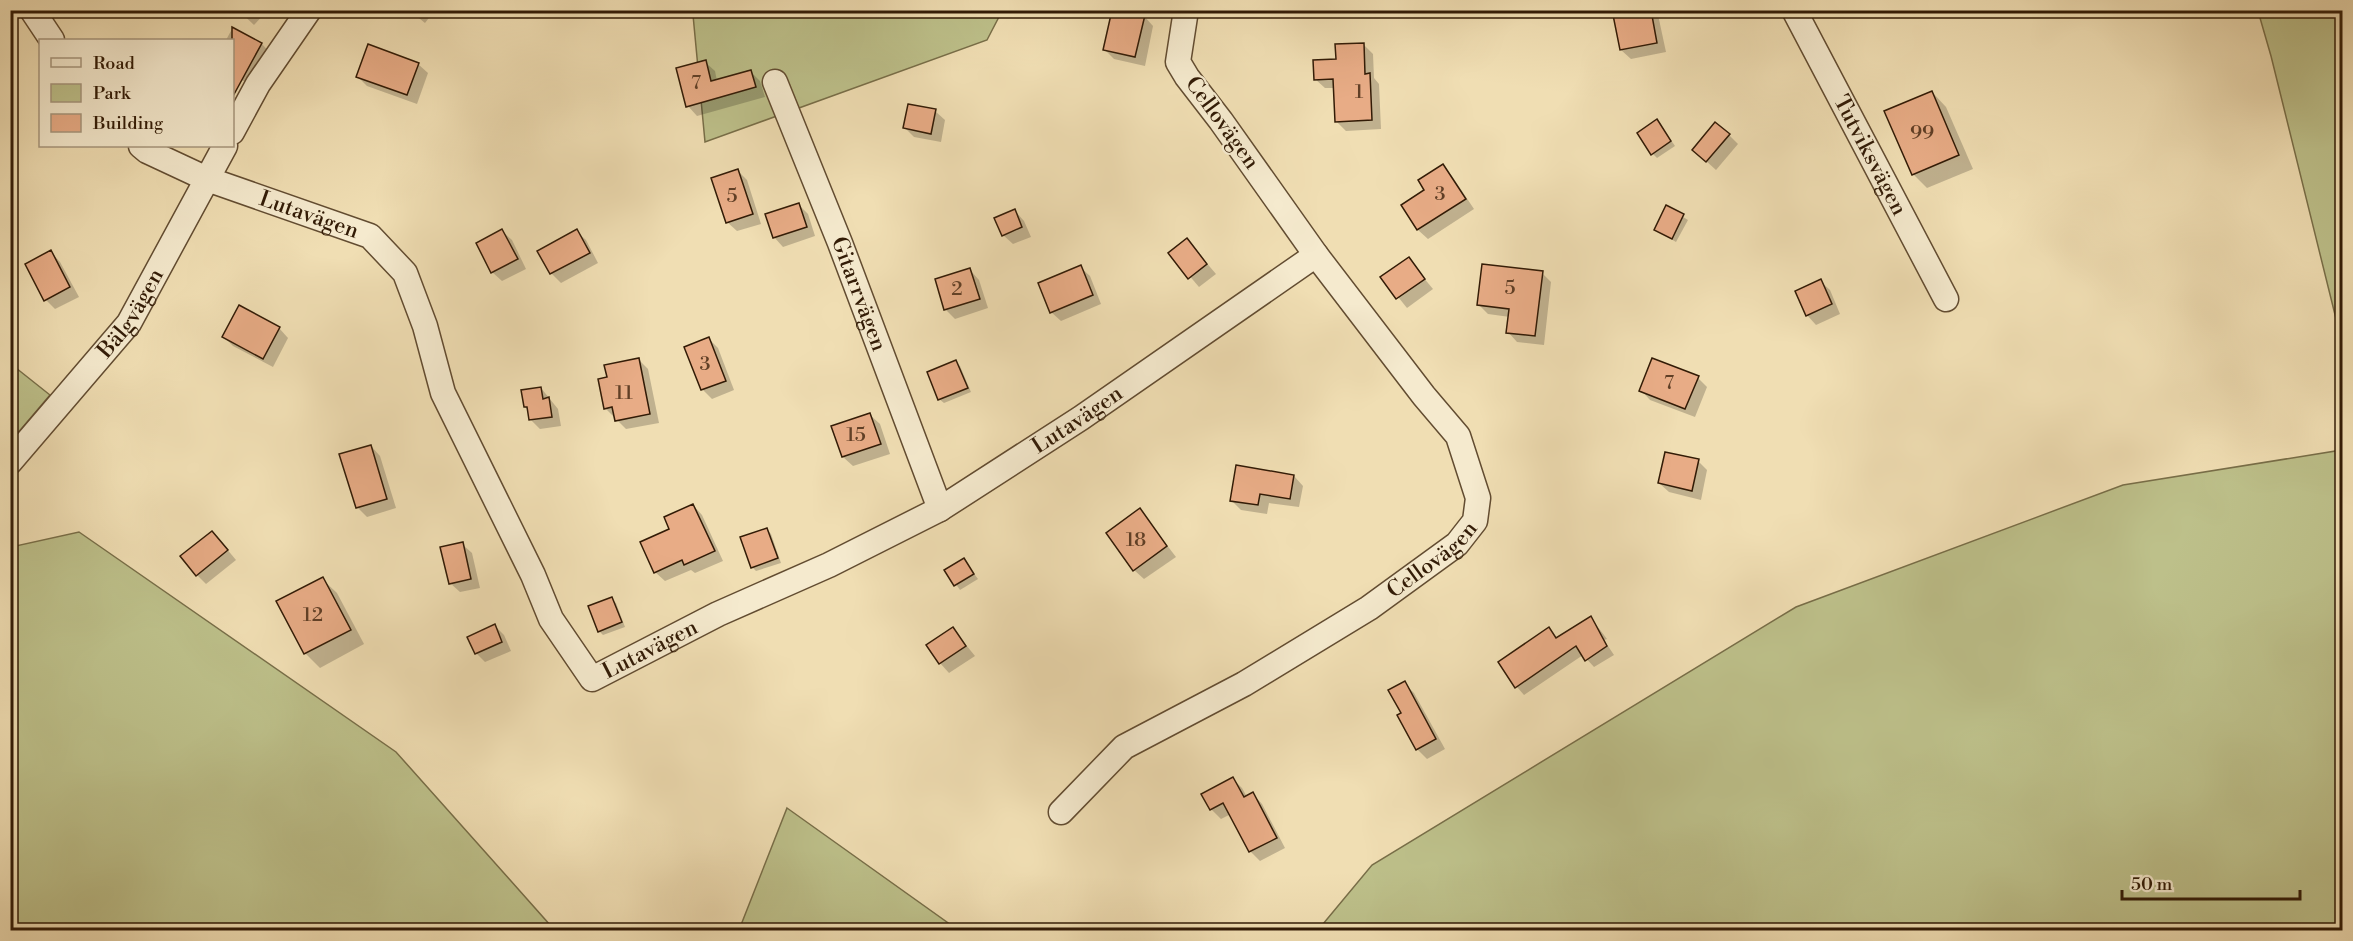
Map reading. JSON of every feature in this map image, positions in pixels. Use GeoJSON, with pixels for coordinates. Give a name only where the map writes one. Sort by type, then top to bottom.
{"type":"FeatureCollection","features":[{"type":"Feature","properties":{"kind":"street"},"geometry":{"type":"LineString","coordinates":[[10,13],[18,10]]}},
{"type":"Feature","properties":{"kind":"street"},"geometry":{"type":"LineString","coordinates":[[32,10],[50,39]]}},
{"type":"Feature","properties":{"kind":"street"},"geometry":{"type":"LineString","coordinates":[[234,128],[258,84],[309,10]]}},
{"type":"Feature","properties":{"kind":"street","name":"Cellovägen"},"geometry":{"type":"LineString","coordinates":[[1061,812],[1124,747],[1244,684],[1369,608],[1457,544],[1474,521],[1478,498],[1458,436],[1424,396],[1316,255],[1178,62],[1186,10]]}},
{"type":"Feature","properties":{"kind":"street","name":"Tutviksvägen"},"geometry":{"type":"LineString","coordinates":[[1794,10],[1946,299]]}},
{"type":"Feature","properties":{"kind":"street","name":"Gitarrvägen"},"geometry":{"type":"LineString","coordinates":[[775,82],[840,243],[940,508]]}},
{"type":"Feature","properties":{"kind":"street","name":"Lutavägen"},"geometry":{"type":"LineString","coordinates":[[142,147],[207,179],[370,236],[405,273],[425,326],[443,393],[533,575],[551,619],[592,679],[717,614],[829,565],[940,508],[1090,412],[1316,255]]}},
{"type":"Feature","properties":{"kind":"street","name":"Bälgvägen"},"geometry":{"type":"LineString","coordinates":[[10,462],[129,323],[224,147]]}},
{"type":"Feature","properties":{"kind":"green space"},"geometry":{"type":"Polygon","coordinates":[[[682,11],[1002,11],[987,40],[705,142],[693,15],[682,11]]]}},
{"type":"Feature","properties":{"kind":"green space"},"geometry":{"type":"Polygon","coordinates":[[[2258,11],[2342,11],[2342,343],[2271,56],[2258,11]]]}},
{"type":"Feature","properties":{"kind":"green space"},"geometry":{"type":"Polygon","coordinates":[[[11,364],[50,395],[11,441],[11,364]]]}},
{"type":"Feature","properties":{"kind":"green space"},"geometry":{"type":"Polygon","coordinates":[[[2342,450],[2342,930],[1318,930],[1372,865],[1796,607],[2123,485],[2342,450]]]}},
{"type":"Feature","properties":{"kind":"green space"},"geometry":{"type":"Polygon","coordinates":[[[79,532],[396,752],[551,926],[567,930],[11,930],[11,547],[79,532]]]}},
{"type":"Feature","properties":{"kind":"green space"},"geometry":{"type":"Polygon","coordinates":[[[787,808],[958,930],[739,930],[787,808]]]}},
{"type":"Feature","properties":{"kind":"building"},"geometry":{"type":"Polygon","coordinates":[[[1112,10],[1145,15],[1135,57],[1103,50],[1112,10]]]}},
{"type":"Feature","properties":{"kind":"building"},"geometry":{"type":"Polygon","coordinates":[[[1612,10],[1651,10],[1657,43],[1620,50],[1612,10]]]}},
{"type":"Feature","properties":{"kind":"building"},"geometry":{"type":"Polygon","coordinates":[[[232,27],[262,43],[234,94],[234,39],[232,39],[232,27]]]}},
{"type":"Feature","properties":{"kind":"building"},"geometry":{"type":"Polygon","coordinates":[[[1364,43],[1365,74],[1370,73],[1372,120],[1335,122],[1333,79],[1314,80],[1313,60],[1336,59],[1335,44],[1364,43]]]}},
{"type":"Feature","properties":{"kind":"building"},"geometry":{"type":"Polygon","coordinates":[[[368,44],[419,63],[407,95],[356,77],[368,44]]]}},
{"type":"Feature","properties":{"kind":"building"},"geometry":{"type":"Polygon","coordinates":[[[706,60],[711,81],[751,70],[756,87],[686,107],[676,68],[706,60]]]}},
{"type":"Feature","properties":{"kind":"building"},"geometry":{"type":"Polygon","coordinates":[[[1932,91],[1959,155],[1912,175],[1884,111],[1932,91]]]}},
{"type":"Feature","properties":{"kind":"building"},"geometry":{"type":"Polygon","coordinates":[[[908,104],[936,109],[931,134],[903,128],[908,104]]]}},
{"type":"Feature","properties":{"kind":"building"},"geometry":{"type":"Polygon","coordinates":[[[1657,119],[1671,141],[1651,155],[1637,133],[1657,119]]]}},
{"type":"Feature","properties":{"kind":"building"},"geometry":{"type":"Polygon","coordinates":[[[1715,122],[1730,134],[1706,162],[1692,150],[1715,122]]]}},
{"type":"Feature","properties":{"kind":"building"},"geometry":{"type":"Polygon","coordinates":[[[1443,164],[1466,199],[1417,230],[1401,205],[1424,190],[1418,180],[1443,164]]]}},
{"type":"Feature","properties":{"kind":"building"},"geometry":{"type":"Polygon","coordinates":[[[738,169],[753,214],[726,223],[711,178],[738,169]]]}},
{"type":"Feature","properties":{"kind":"building"},"geometry":{"type":"Polygon","coordinates":[[[799,203],[807,227],[773,238],[765,214],[799,203]]]}},
{"type":"Feature","properties":{"kind":"building"},"geometry":{"type":"Polygon","coordinates":[[[1666,205],[1684,214],[1672,239],[1654,230],[1666,205]]]}},
{"type":"Feature","properties":{"kind":"building"},"geometry":{"type":"Polygon","coordinates":[[[1015,209],[1022,227],[1002,236],[994,218],[1015,209]]]}},
{"type":"Feature","properties":{"kind":"building"},"geometry":{"type":"Polygon","coordinates":[[[502,229],[518,259],[491,273],[476,243],[502,229]]]}},
{"type":"Feature","properties":{"kind":"building"},"geometry":{"type":"Polygon","coordinates":[[[577,229],[590,253],[550,274],[537,251],[577,229]]]}},
{"type":"Feature","properties":{"kind":"building"},"geometry":{"type":"Polygon","coordinates":[[[1187,238],[1207,264],[1188,279],[1168,253],[1187,238]]]}},
{"type":"Feature","properties":{"kind":"building"},"geometry":{"type":"Polygon","coordinates":[[[51,250],[70,287],[44,301],[25,264],[51,250]]]}},
{"type":"Feature","properties":{"kind":"building"},"geometry":{"type":"Polygon","coordinates":[[[1409,257],[1425,279],[1396,299],[1380,277],[1409,257]]]}},
{"type":"Feature","properties":{"kind":"building"},"geometry":{"type":"Polygon","coordinates":[[[1482,264],[1543,271],[1535,336],[1506,333],[1509,309],[1477,305],[1482,264]]]}},
{"type":"Feature","properties":{"kind":"building"},"geometry":{"type":"Polygon","coordinates":[[[1081,265],[1093,295],[1050,313],[1038,283],[1081,265]]]}},
{"type":"Feature","properties":{"kind":"building"},"geometry":{"type":"Polygon","coordinates":[[[970,268],[980,299],[944,310],[935,279],[970,268]]]}},
{"type":"Feature","properties":{"kind":"building"},"geometry":{"type":"Polygon","coordinates":[[[1821,279],[1832,304],[1806,316],[1795,291],[1821,279]]]}},
{"type":"Feature","properties":{"kind":"building"},"geometry":{"type":"Polygon","coordinates":[[[239,305],[280,327],[263,359],[222,337],[239,305]]]}},
{"type":"Feature","properties":{"kind":"building"},"geometry":{"type":"Polygon","coordinates":[[[709,337],[726,381],[701,390],[684,347],[709,337]]]}},
{"type":"Feature","properties":{"kind":"building"},"geometry":{"type":"Polygon","coordinates":[[[639,358],[650,414],[615,421],[612,407],[604,409],[598,379],[607,377],[604,365],[639,358]]]}},
{"type":"Feature","properties":{"kind":"building"},"geometry":{"type":"Polygon","coordinates":[[[1652,358],[1699,376],[1685,409],[1639,391],[1652,358]]]}},
{"type":"Feature","properties":{"kind":"building"},"geometry":{"type":"Polygon","coordinates":[[[956,360],[968,388],[938,400],[927,372],[956,360]]]}},
{"type":"Feature","properties":{"kind":"building"},"geometry":{"type":"Polygon","coordinates":[[[541,387],[543,399],[549,397],[552,417],[529,420],[521,390],[541,387]]]}},
{"type":"Feature","properties":{"kind":"building"},"geometry":{"type":"Polygon","coordinates":[[[870,413],[881,444],[842,457],[831,426],[870,413]]]}},
{"type":"Feature","properties":{"kind":"building"},"geometry":{"type":"Polygon","coordinates":[[[371,445],[387,499],[356,508],[339,454],[371,445]]]}},
{"type":"Feature","properties":{"kind":"building"},"geometry":{"type":"Polygon","coordinates":[[[1665,452],[1699,459],[1692,491],[1658,483],[1665,452]]]}},
{"type":"Feature","properties":{"kind":"building"},"geometry":{"type":"Polygon","coordinates":[[[1236,465],[1294,475],[1290,499],[1260,494],[1258,505],[1230,501],[1236,465]]]}},
{"type":"Feature","properties":{"kind":"building"},"geometry":{"type":"Polygon","coordinates":[[[693,504],[715,551],[684,565],[682,560],[654,573],[640,542],[669,529],[664,517],[693,504]]]}},
{"type":"Feature","properties":{"kind":"building"},"geometry":{"type":"Polygon","coordinates":[[[1140,508],[1167,546],[1133,571],[1106,533],[1140,508]]]}},
{"type":"Feature","properties":{"kind":"building"},"geometry":{"type":"Polygon","coordinates":[[[767,528],[778,558],[751,568],[740,537],[767,528]]]}},
{"type":"Feature","properties":{"kind":"building"},"geometry":{"type":"Polygon","coordinates":[[[212,531],[228,550],[196,576],[180,556],[212,531]]]}},
{"type":"Feature","properties":{"kind":"building"},"geometry":{"type":"Polygon","coordinates":[[[463,542],[471,579],[449,584],[440,547],[463,542]]]}},
{"type":"Feature","properties":{"kind":"building"},"geometry":{"type":"Polygon","coordinates":[[[964,558],[974,574],[954,586],[944,570],[964,558]]]}},
{"type":"Feature","properties":{"kind":"building"},"geometry":{"type":"Polygon","coordinates":[[[323,577],[351,630],[304,654],[276,601],[323,577]]]}},
{"type":"Feature","properties":{"kind":"building"},"geometry":{"type":"Polygon","coordinates":[[[612,597],[622,622],[598,632],[588,606],[612,597]]]}},
{"type":"Feature","properties":{"kind":"building"},"geometry":{"type":"Polygon","coordinates":[[[1591,616],[1607,646],[1585,661],[1576,646],[1515,688],[1498,662],[1549,627],[1556,638],[1591,616]]]}},
{"type":"Feature","properties":{"kind":"building"},"geometry":{"type":"Polygon","coordinates":[[[495,624],[502,642],[475,654],[467,637],[495,624]]]}},
{"type":"Feature","properties":{"kind":"building"},"geometry":{"type":"Polygon","coordinates":[[[953,627],[966,646],[939,664],[926,645],[953,627]]]}},
{"type":"Feature","properties":{"kind":"building"},"geometry":{"type":"Polygon","coordinates":[[[1405,681],[1436,739],[1416,750],[1397,715],[1401,713],[1388,690],[1405,681]]]}},
{"type":"Feature","properties":{"kind":"building"},"geometry":{"type":"Polygon","coordinates":[[[1233,777],[1244,797],[1253,792],[1277,838],[1249,852],[1223,803],[1210,810],[1201,794],[1233,777]]]}}]}
